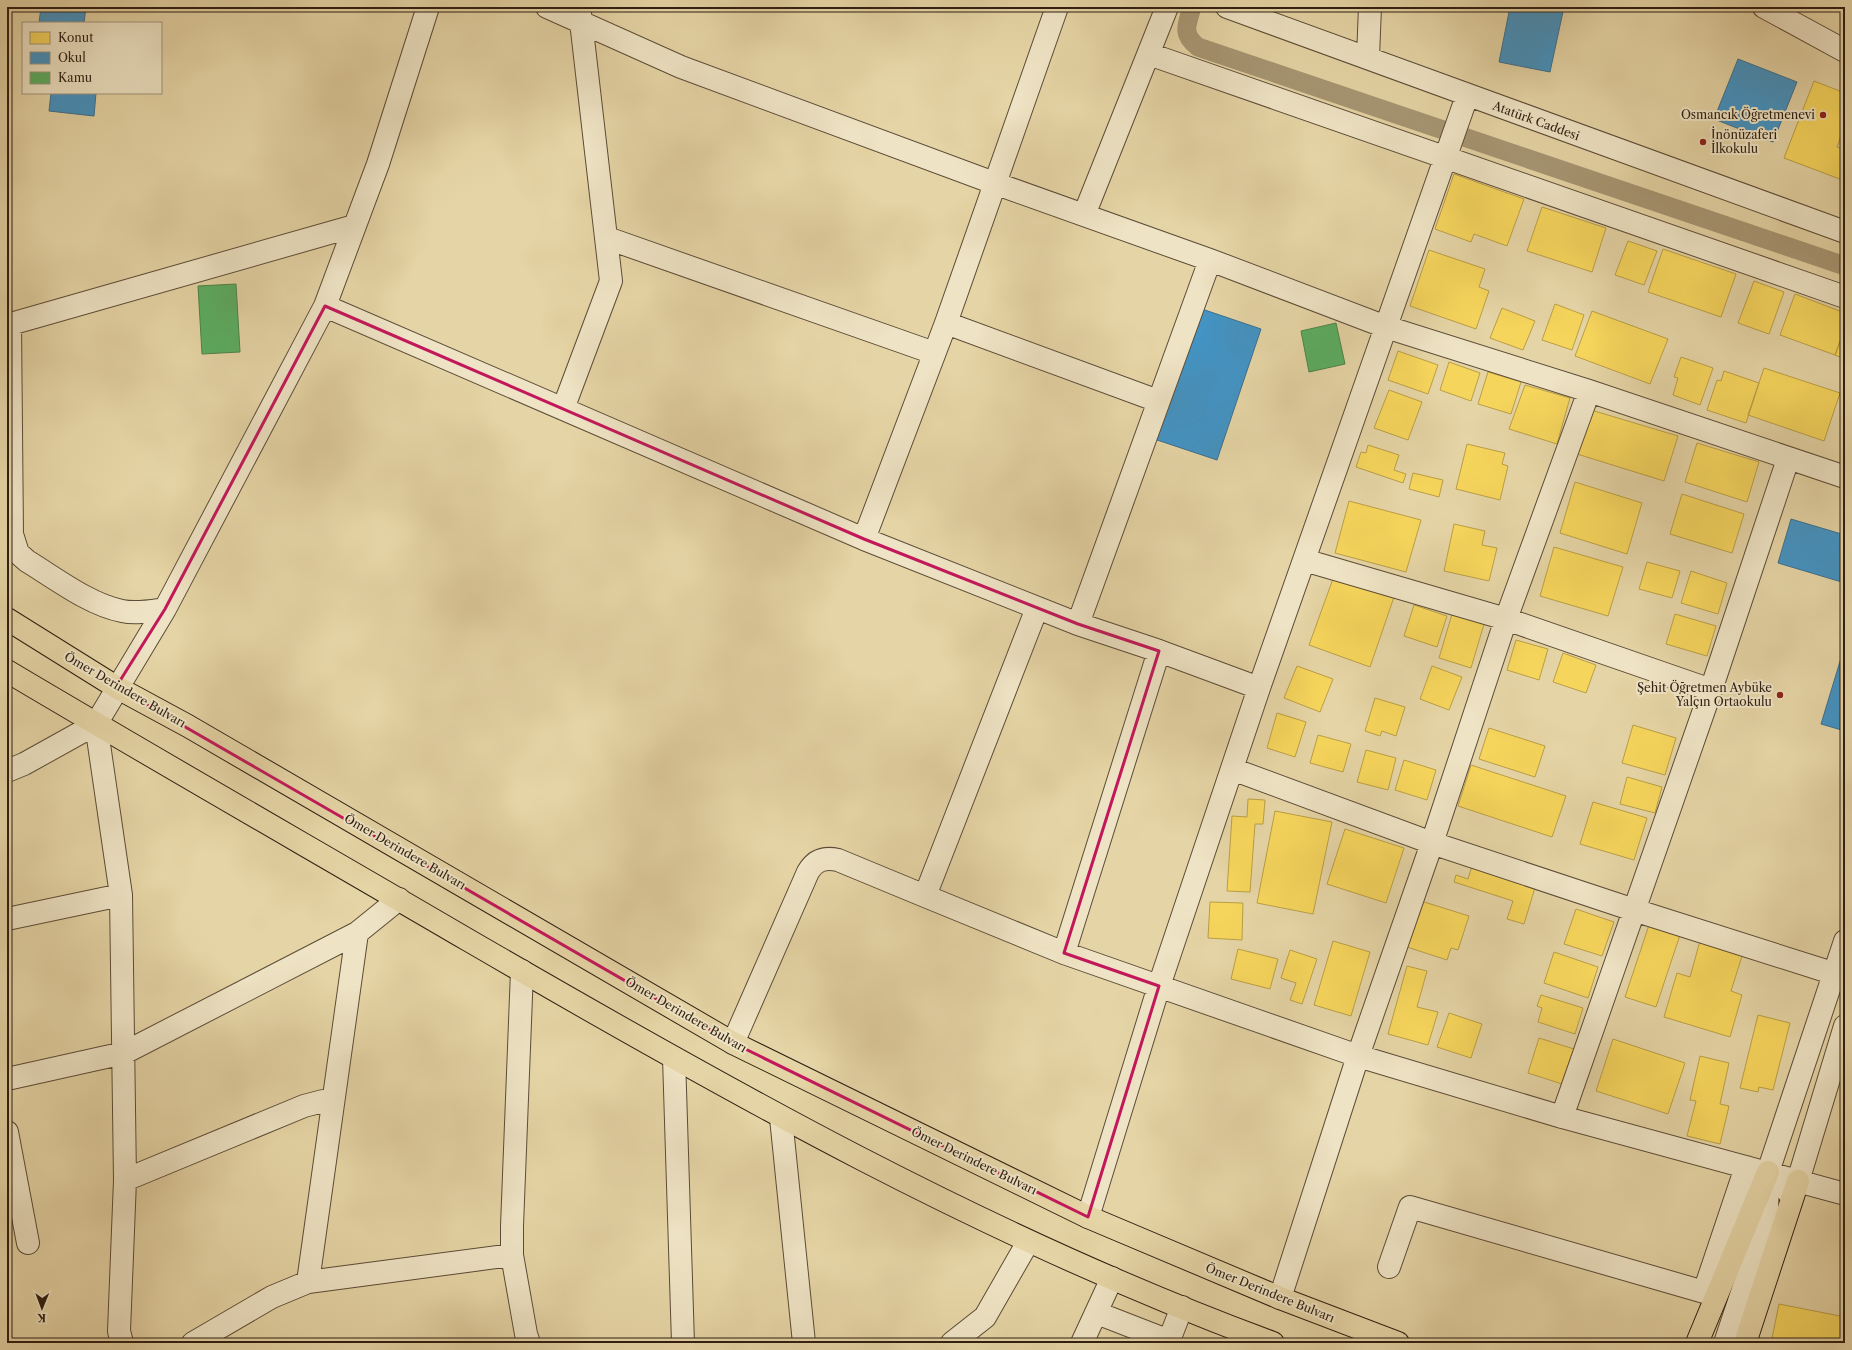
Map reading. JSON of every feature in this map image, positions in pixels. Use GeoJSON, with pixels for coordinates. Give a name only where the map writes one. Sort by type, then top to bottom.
{"type":"FeatureCollection","features":[{"type":"Feature","properties":{"kind":"highway","name":"Ömer Derindere Bulvarı"},"geometry":{"type":"LineString","coordinates":[[7,619],[116,687],[188,726],[733,1043],[1088,1217],[1280,1298],[1398,1343]]}},
{"type":"Feature","properties":{"kind":"highway"},"geometry":{"type":"LineString","coordinates":[[7,671],[522,971],[781,1118],[1028,1242],[1263,1341]]}},
{"type":"Feature","properties":{"kind":"highway"},"geometry":{"type":"LineString","coordinates":[[1697,1343],[1768,1172]]}},
{"type":"Feature","properties":{"kind":"highway"},"geometry":{"type":"LineString","coordinates":[[1745,1343],[1798,1181]]}},
{"type":"Feature","properties":{"kind":"street"},"geometry":{"type":"LineString","coordinates":[[7,771],[24,764],[96,724],[116,687],[165,609],[324,306],[378,164],[428,7]]}},
{"type":"Feature","properties":{"kind":"street"},"geometry":{"type":"LineString","coordinates":[[547,7],[580,15],[681,67],[994,183],[1210,260],[1386,327],[1588,391],[1845,477]]}},
{"type":"Feature","properties":{"kind":"street"},"geometry":{"type":"LineString","coordinates":[[864,539],[946,323],[1057,7]]}},
{"type":"Feature","properties":{"kind":"street"},"geometry":{"type":"LineString","coordinates":[[1084,215],[1167,7]]}},
{"type":"Feature","properties":{"kind":"street","name":"Atatürk Caddesi"},"geometry":{"type":"LineString","coordinates":[[1227,7],[1259,13],[1368,58],[1467,96],[1845,232]]}},
{"type":"Feature","properties":{"kind":"street"},"geometry":{"type":"LineString","coordinates":[[1368,58],[1370,7]]}},
{"type":"Feature","properties":{"kind":"street"},"geometry":{"type":"LineString","coordinates":[[1764,7],[1845,51]]}},
{"type":"Feature","properties":{"kind":"street"},"geometry":{"type":"LineString","coordinates":[[563,409],[610,281],[607,238],[580,15]]}},
{"type":"Feature","properties":{"kind":"street"},"geometry":{"type":"LineString","coordinates":[[1149,54],[1845,297]]}},
{"type":"Feature","properties":{"kind":"street"},"geometry":{"type":"LineString","coordinates":[[1088,1217],[1159,986],[1259,688],[1467,96]]}},
{"type":"Feature","properties":{"kind":"street"},"geometry":{"type":"LineString","coordinates":[[165,609],[134,612],[122,611],[99,604],[27,561],[18,553],[12,534],[9,325],[354,226]]}},
{"type":"Feature","properties":{"kind":"street"},"geometry":{"type":"LineString","coordinates":[[607,238],[934,353]]}},
{"type":"Feature","properties":{"kind":"street"},"geometry":{"type":"LineString","coordinates":[[1078,624],[1210,260]]}},
{"type":"Feature","properties":{"kind":"street"},"geometry":{"type":"LineString","coordinates":[[324,306],[864,539],[1078,624],[1159,651],[1259,688]]}},
{"type":"Feature","properties":{"kind":"street"},"geometry":{"type":"LineString","coordinates":[[946,323],[1158,401]]}},
{"type":"Feature","properties":{"kind":"street"},"geometry":{"type":"LineString","coordinates":[[1280,1298],[1358,1056],[1432,843],[1506,619],[1588,391]]}},
{"type":"Feature","properties":{"kind":"street"},"geometry":{"type":"LineString","coordinates":[[1562,1117],[1711,690],[1788,459]]}},
{"type":"Feature","properties":{"kind":"street"},"geometry":{"type":"LineString","coordinates":[[1304,560],[1506,619],[1711,690]]}},
{"type":"Feature","properties":{"kind":"street"},"geometry":{"type":"LineString","coordinates":[[925,896],[1037,608]]}},
{"type":"Feature","properties":{"kind":"street"},"geometry":{"type":"LineString","coordinates":[[1064,952],[1159,651]]}},
{"type":"Feature","properties":{"kind":"street"},"geometry":{"type":"LineString","coordinates":[[96,724],[122,895],[125,1180],[119,1331],[122,1343]]}},
{"type":"Feature","properties":{"kind":"street"},"geometry":{"type":"LineString","coordinates":[[1232,769],[1432,843],[1634,910],[1839,975]]}},
{"type":"Feature","properties":{"kind":"street"},"geometry":{"type":"LineString","coordinates":[[733,1043],[808,872],[817,861],[826,858],[838,860],[1064,952],[1358,1056],[1562,1117],[1845,1194]]}},
{"type":"Feature","properties":{"kind":"street"},"geometry":{"type":"LineString","coordinates":[[7,919],[122,895]]}},
{"type":"Feature","properties":{"kind":"street"},"geometry":{"type":"LineString","coordinates":[[7,1079],[124,1053],[357,933],[399,899]]}},
{"type":"Feature","properties":{"kind":"street"},"geometry":{"type":"LineString","coordinates":[[308,1282],[357,933]]}},
{"type":"Feature","properties":{"kind":"street"},"geometry":{"type":"LineString","coordinates":[[1725,1343],[1767,1218],[1768,1172],[1839,975],[1845,941]]}},
{"type":"Feature","properties":{"kind":"street"},"geometry":{"type":"LineString","coordinates":[[522,971],[512,1256],[526,1334],[529,1343]]}},
{"type":"Feature","properties":{"kind":"street"},"geometry":{"type":"LineString","coordinates":[[1767,1218],[1798,1181],[1845,1026]]}},
{"type":"Feature","properties":{"kind":"street"},"geometry":{"type":"LineString","coordinates":[[674,1058],[683,1343]]}},
{"type":"Feature","properties":{"kind":"street"},"geometry":{"type":"LineString","coordinates":[[125,1180],[304,1106],[333,1101]]}},
{"type":"Feature","properties":{"kind":"street"},"geometry":{"type":"LineString","coordinates":[[781,1118],[804,1343]]}},
{"type":"Feature","properties":{"kind":"street"},"geometry":{"type":"LineString","coordinates":[[7,1132],[28,1243]]}},
{"type":"Feature","properties":{"kind":"street"},"geometry":{"type":"LineString","coordinates":[[1389,1267],[1410,1207],[1704,1292],[1746,1167]]}},
{"type":"Feature","properties":{"kind":"street"},"geometry":{"type":"LineString","coordinates":[[952,1343],[985,1317],[1028,1242]]}},
{"type":"Feature","properties":{"kind":"street"},"geometry":{"type":"LineString","coordinates":[[193,1343],[272,1297],[308,1282],[512,1256]]}},
{"type":"Feature","properties":{"kind":"street"},"geometry":{"type":"LineString","coordinates":[[1082,1343],[1112,1278]]}},
{"type":"Feature","properties":{"kind":"street"},"geometry":{"type":"LineString","coordinates":[[1097,1313],[1169,1342],[1182,1307]]}},
{"type":"Feature","properties":{"kind":"highlighted area"},"geometry":{"type":"Polygon","coordinates":[[[325,306],[864,539],[1078,624],[1159,651],[1064,953],[1159,986],[1088,1217],[733,1043],[116,687],[165,609],[325,306]]]}},
{"type":"Feature","properties":{"kind":"building: Konut","name":"Osmancık Öğretmenevi"},"geometry":{"type":"Polygon","coordinates":[[[1814,81],[1845,93],[1845,138],[1841,136],[1837,147],[1845,150],[1845,181],[1784,158],[1814,81]]]}},
{"type":"Feature","properties":{"kind":"building: Konut"},"geometry":{"type":"Polygon","coordinates":[[[1454,174],[1524,199],[1507,246],[1474,234],[1471,242],[1435,229],[1454,174]]]}},
{"type":"Feature","properties":{"kind":"building: Konut"},"geometry":{"type":"Polygon","coordinates":[[[1542,207],[1606,228],[1592,272],[1527,251],[1542,207]]]}},
{"type":"Feature","properties":{"kind":"building: Konut"},"geometry":{"type":"Polygon","coordinates":[[[1628,241],[1657,251],[1644,285],[1615,275],[1628,241]]]}},
{"type":"Feature","properties":{"kind":"building: Konut"},"geometry":{"type":"Polygon","coordinates":[[[1663,249],[1736,274],[1721,317],[1648,292],[1663,249]]]}},
{"type":"Feature","properties":{"kind":"building: Konut"},"geometry":{"type":"Polygon","coordinates":[[[1429,250],[1485,269],[1479,287],[1489,291],[1476,329],[1410,306],[1429,250]]]}},
{"type":"Feature","properties":{"kind":"building: Konut"},"geometry":{"type":"Polygon","coordinates":[[[1754,281],[1784,292],[1769,334],[1738,323],[1754,281]]]}},
{"type":"Feature","properties":{"kind":"building: Konut"},"geometry":{"type":"Polygon","coordinates":[[[1795,294],[1845,313],[1845,328],[1835,355],[1780,335],[1795,294]]]}},
{"type":"Feature","properties":{"kind":"building: Konut"},"geometry":{"type":"Polygon","coordinates":[[[1555,304],[1584,315],[1572,350],[1542,340],[1555,304]]]}},
{"type":"Feature","properties":{"kind":"building: Konut"},"geometry":{"type":"Polygon","coordinates":[[[1502,308],[1535,321],[1523,350],[1490,338],[1502,308]]]}},
{"type":"Feature","properties":{"kind":"building: Konut"},"geometry":{"type":"Polygon","coordinates":[[[1592,311],[1668,339],[1650,384],[1575,356],[1592,311]]]}},
{"type":"Feature","properties":{"kind":"building: Konut"},"geometry":{"type":"Polygon","coordinates":[[[1845,328],[1845,359],[1835,355],[1845,328]]]}},
{"type":"Feature","properties":{"kind":"building: Konut"},"geometry":{"type":"Polygon","coordinates":[[[1398,351],[1438,365],[1428,394],[1388,380],[1398,351]]]}},
{"type":"Feature","properties":{"kind":"building: Konut"},"geometry":{"type":"Polygon","coordinates":[[[1681,357],[1713,368],[1700,405],[1673,395],[1678,378],[1674,377],[1681,357]]]}},
{"type":"Feature","properties":{"kind":"building: Konut"},"geometry":{"type":"Polygon","coordinates":[[[1449,362],[1480,373],[1471,401],[1440,390],[1449,362]]]}},
{"type":"Feature","properties":{"kind":"building: Konut"},"geometry":{"type":"Polygon","coordinates":[[[1764,368],[1840,393],[1824,441],[1748,415],[1764,368]]]}},
{"type":"Feature","properties":{"kind":"building: Konut"},"geometry":{"type":"Polygon","coordinates":[[[1724,371],[1759,383],[1746,423],[1707,410],[1717,380],[1721,381],[1724,371]]]}},
{"type":"Feature","properties":{"kind":"building: Konut"},"geometry":{"type":"Polygon","coordinates":[[[1488,372],[1521,382],[1511,414],[1478,404],[1488,372]]]}},
{"type":"Feature","properties":{"kind":"building: Konut"},"geometry":{"type":"Polygon","coordinates":[[[1525,385],[1570,398],[1557,444],[1509,429],[1525,385]]]}},
{"type":"Feature","properties":{"kind":"building: Konut"},"geometry":{"type":"Polygon","coordinates":[[[1389,390],[1422,402],[1408,440],[1374,428],[1389,390]]]}},
{"type":"Feature","properties":{"kind":"building: Konut"},"geometry":{"type":"Polygon","coordinates":[[[1591,410],[1678,436],[1664,481],[1577,454],[1591,410]]]}},
{"type":"Feature","properties":{"kind":"building: Konut"},"geometry":{"type":"Polygon","coordinates":[[[1697,443],[1759,462],[1747,502],[1685,482],[1697,443]]]}},
{"type":"Feature","properties":{"kind":"building: Konut"},"geometry":{"type":"Polygon","coordinates":[[[1467,444],[1505,453],[1502,464],[1508,466],[1500,500],[1456,489],[1467,444]]]}},
{"type":"Feature","properties":{"kind":"building: Konut"},"geometry":{"type":"Polygon","coordinates":[[[1368,445],[1399,455],[1394,470],[1406,474],[1403,483],[1356,467],[1361,452],[1366,453],[1368,445]]]}},
{"type":"Feature","properties":{"kind":"building: Konut"},"geometry":{"type":"Polygon","coordinates":[[[1413,473],[1443,480],[1439,497],[1409,489],[1413,473]]]}},
{"type":"Feature","properties":{"kind":"building: Konut"},"geometry":{"type":"Polygon","coordinates":[[[1575,482],[1642,503],[1627,554],[1560,533],[1575,482]]]}},
{"type":"Feature","properties":{"kind":"building: Konut"},"geometry":{"type":"Polygon","coordinates":[[[1682,494],[1744,514],[1732,553],[1670,534],[1682,494]]]}},
{"type":"Feature","properties":{"kind":"building: Konut"},"geometry":{"type":"Polygon","coordinates":[[[1349,501],[1421,520],[1406,572],[1335,553],[1349,501]]]}},
{"type":"Feature","properties":{"kind":"building: Konut"},"geometry":{"type":"Polygon","coordinates":[[[1454,524],[1485,531],[1482,545],[1497,548],[1489,581],[1444,571],[1454,524]]]}},
{"type":"Feature","properties":{"kind":"building: Konut"},"geometry":{"type":"Polygon","coordinates":[[[1554,547],[1623,567],[1608,616],[1540,596],[1554,547]]]}},
{"type":"Feature","properties":{"kind":"building: Konut"},"geometry":{"type":"Polygon","coordinates":[[[1647,562],[1680,571],[1672,598],[1639,589],[1647,562]]]}},
{"type":"Feature","properties":{"kind":"building: Konut"},"geometry":{"type":"Polygon","coordinates":[[[1691,571],[1727,583],[1718,614],[1681,603],[1691,571]]]}},
{"type":"Feature","properties":{"kind":"building: Konut"},"geometry":{"type":"Polygon","coordinates":[[[1334,576],[1394,597],[1370,667],[1309,645],[1334,576]]]}},
{"type":"Feature","properties":{"kind":"building: Konut"},"geometry":{"type":"Polygon","coordinates":[[[1414,605],[1447,616],[1437,647],[1404,636],[1414,605]]]}},
{"type":"Feature","properties":{"kind":"building: Konut"},"geometry":{"type":"Polygon","coordinates":[[[1452,614],[1484,624],[1471,668],[1439,658],[1452,614]]]}},
{"type":"Feature","properties":{"kind":"building: Konut"},"geometry":{"type":"Polygon","coordinates":[[[1675,614],[1716,626],[1707,656],[1666,644],[1675,614]]]}},
{"type":"Feature","properties":{"kind":"building: Konut"},"geometry":{"type":"Polygon","coordinates":[[[1516,640],[1548,649],[1539,680],[1507,670],[1516,640]]]}},
{"type":"Feature","properties":{"kind":"building: Konut"},"geometry":{"type":"Polygon","coordinates":[[[1563,653],[1596,665],[1586,693],[1553,682],[1563,653]]]}},
{"type":"Feature","properties":{"kind":"building: Konut"},"geometry":{"type":"Polygon","coordinates":[[[1297,666],[1333,679],[1320,712],[1284,698],[1297,666]]]}},
{"type":"Feature","properties":{"kind":"building: Konut"},"geometry":{"type":"Polygon","coordinates":[[[1432,666],[1462,677],[1449,710],[1420,699],[1432,666]]]}},
{"type":"Feature","properties":{"kind":"building: Konut"},"geometry":{"type":"Polygon","coordinates":[[[1375,698],[1405,707],[1396,736],[1382,731],[1380,736],[1365,731],[1375,698]]]}},
{"type":"Feature","properties":{"kind":"building: Konut"},"geometry":{"type":"Polygon","coordinates":[[[1277,713],[1306,722],[1295,757],[1267,748],[1277,713]]]}},
{"type":"Feature","properties":{"kind":"building: Konut"},"geometry":{"type":"Polygon","coordinates":[[[1633,725],[1676,738],[1665,775],[1622,763],[1633,725]]]}},
{"type":"Feature","properties":{"kind":"building: Konut"},"geometry":{"type":"Polygon","coordinates":[[[1489,728],[1545,746],[1535,777],[1479,759],[1489,728]]]}},
{"type":"Feature","properties":{"kind":"building: Konut"},"geometry":{"type":"Polygon","coordinates":[[[1318,735],[1351,744],[1343,772],[1310,763],[1318,735]]]}},
{"type":"Feature","properties":{"kind":"building: Konut"},"geometry":{"type":"Polygon","coordinates":[[[1366,750],[1396,758],[1388,790],[1357,782],[1366,750]]]}},
{"type":"Feature","properties":{"kind":"building: Konut"},"geometry":{"type":"Polygon","coordinates":[[[1404,760],[1436,770],[1427,800],[1395,790],[1404,760]]]}},
{"type":"Feature","properties":{"kind":"building: Konut"},"geometry":{"type":"Polygon","coordinates":[[[1471,765],[1566,796],[1552,837],[1458,806],[1471,765]]]}},
{"type":"Feature","properties":{"kind":"building: Konut"},"geometry":{"type":"Polygon","coordinates":[[[1627,777],[1662,787],[1655,813],[1620,804],[1627,777]]]}},
{"type":"Feature","properties":{"kind":"building: Konut"},"geometry":{"type":"Polygon","coordinates":[[[1248,799],[1265,800],[1263,824],[1255,824],[1250,892],[1227,891],[1232,816],[1247,817],[1248,799]]]}},
{"type":"Feature","properties":{"kind":"building: Konut"},"geometry":{"type":"Polygon","coordinates":[[[1593,802],[1647,818],[1634,860],[1580,844],[1593,802]]]}},
{"type":"Feature","properties":{"kind":"building: Konut"},"geometry":{"type":"Polygon","coordinates":[[[1275,811],[1332,822],[1313,914],[1257,903],[1275,811]]]}},
{"type":"Feature","properties":{"kind":"building: Konut"},"geometry":{"type":"Polygon","coordinates":[[[1345,829],[1404,848],[1386,903],[1327,884],[1345,829]]]}},
{"type":"Feature","properties":{"kind":"building: Konut"},"geometry":{"type":"Polygon","coordinates":[[[1472,866],[1537,881],[1524,924],[1507,919],[1513,901],[1454,882],[1456,875],[1468,879],[1472,866]]]}},
{"type":"Feature","properties":{"kind":"building: Konut"},"geometry":{"type":"Polygon","coordinates":[[[1421,901],[1469,916],[1458,950],[1451,948],[1447,960],[1407,947],[1421,901]]]}},
{"type":"Feature","properties":{"kind":"building: Konut"},"geometry":{"type":"Polygon","coordinates":[[[1210,902],[1243,903],[1242,940],[1208,938],[1210,902]]]}},
{"type":"Feature","properties":{"kind":"building: Konut"},"geometry":{"type":"Polygon","coordinates":[[[1576,909],[1614,922],[1602,956],[1564,944],[1576,909]]]}},
{"type":"Feature","properties":{"kind":"building: Konut"},"geometry":{"type":"Polygon","coordinates":[[[1650,922],[1681,932],[1656,1007],[1625,997],[1650,922]]]}},
{"type":"Feature","properties":{"kind":"building: Konut"},"geometry":{"type":"Polygon","coordinates":[[[1333,941],[1370,952],[1351,1016],[1314,1005],[1333,941]]]}},
{"type":"Feature","properties":{"kind":"building: Konut"},"geometry":{"type":"Polygon","coordinates":[[[1700,941],[1743,953],[1731,991],[1742,995],[1730,1037],[1664,1017],[1677,973],[1690,977],[1700,941]]]}},
{"type":"Feature","properties":{"kind":"building: Konut"},"geometry":{"type":"Polygon","coordinates":[[[1238,949],[1278,959],[1270,989],[1231,979],[1238,949]]]}},
{"type":"Feature","properties":{"kind":"building: Konut"},"geometry":{"type":"Polygon","coordinates":[[[1290,950],[1317,959],[1302,1004],[1290,1000],[1296,983],[1281,978],[1290,950]]]}},
{"type":"Feature","properties":{"kind":"building: Konut"},"geometry":{"type":"Polygon","coordinates":[[[1554,952],[1598,967],[1588,998],[1544,983],[1554,952]]]}},
{"type":"Feature","properties":{"kind":"building: Konut"},"geometry":{"type":"Polygon","coordinates":[[[1407,966],[1427,971],[1417,1007],[1438,1012],[1428,1045],[1388,1034],[1407,966]]]}},
{"type":"Feature","properties":{"kind":"building: Konut"},"geometry":{"type":"Polygon","coordinates":[[[1541,995],[1583,1008],[1575,1034],[1538,1022],[1542,1008],[1537,1006],[1541,995]]]}},
{"type":"Feature","properties":{"kind":"building: Konut"},"geometry":{"type":"Polygon","coordinates":[[[1449,1013],[1482,1024],[1471,1058],[1437,1047],[1449,1013]]]}},
{"type":"Feature","properties":{"kind":"building: Konut"},"geometry":{"type":"Polygon","coordinates":[[[1758,1015],[1790,1023],[1773,1090],[1759,1087],[1758,1092],[1740,1088],[1758,1015]]]}},
{"type":"Feature","properties":{"kind":"building: Konut"},"geometry":{"type":"Polygon","coordinates":[[[1539,1038],[1574,1049],[1562,1084],[1528,1073],[1539,1038]]]}},
{"type":"Feature","properties":{"kind":"building: Konut"},"geometry":{"type":"Polygon","coordinates":[[[1613,1039],[1685,1063],[1668,1114],[1596,1091],[1613,1039]]]}},
{"type":"Feature","properties":{"kind":"building: Konut"},"geometry":{"type":"Polygon","coordinates":[[[1700,1056],[1729,1063],[1720,1104],[1729,1106],[1720,1144],[1687,1136],[1696,1101],[1690,1100],[1700,1056]]]}},
{"type":"Feature","properties":{"kind":"building: Konut"},"geometry":{"type":"Polygon","coordinates":[[[1779,1304],[1845,1317],[1845,1343],[1771,1343],[1779,1304]]]}},
{"type":"Feature","properties":{"kind":"building: Okul"},"geometry":{"type":"Polygon","coordinates":[[[41,7],[86,7],[84,22],[39,22],[41,7]]]}},
{"type":"Feature","properties":{"kind":"building: Okul"},"geometry":{"type":"Polygon","coordinates":[[[1510,7],[1564,7],[1550,72],[1499,62],[1510,7]]]}},
{"type":"Feature","properties":{"kind":"building: Okul"},"geometry":{"type":"Polygon","coordinates":[[[1738,59],[1797,82],[1773,142],[1714,119],[1738,59]]]}},
{"type":"Feature","properties":{"kind":"building: Okul"},"geometry":{"type":"Polygon","coordinates":[[[51,94],[96,94],[94,116],[49,111],[51,94]]]}},
{"type":"Feature","properties":{"kind":"building: Okul"},"geometry":{"type":"Polygon","coordinates":[[[1199,308],[1261,329],[1217,460],[1154,439],[1199,308]]]}},
{"type":"Feature","properties":{"kind":"building: Okul"},"geometry":{"type":"Polygon","coordinates":[[[1791,519],[1845,535],[1845,583],[1778,563],[1791,519]]]}},
{"type":"Feature","properties":{"kind":"building: Okul"},"geometry":{"type":"Polygon","coordinates":[[[1845,645],[1845,731],[1821,724],[1845,645]]]}},
{"type":"Feature","properties":{"kind":"building: Kamu"},"geometry":{"type":"Polygon","coordinates":[[[236,284],[240,352],[202,354],[198,286],[236,284]]]}},
{"type":"Feature","properties":{"kind":"building: Kamu"},"geometry":{"type":"Polygon","coordinates":[[[1336,323],[1345,364],[1309,372],[1301,331],[1336,323]]]}},
{"type":"Feature","properties":{"kind":"waterway"},"geometry":{"type":"LineString","coordinates":[[1192,7],[1187,24],[1187,33],[1189,38],[1198,47],[1845,266]]}},
{"type":"Feature","properties":{"kind":"place","name":"Osmancık Öğretmenevi"},"geometry":{"type":"Point","coordinates":[1823,115]}},
{"type":"Feature","properties":{"kind":"place","name":"İnönüzaferi İlkokulu"},"geometry":{"type":"Point","coordinates":[1703,142]}},
{"type":"Feature","properties":{"kind":"place","name":"Şehit Öğretmen Aybüke Yalçın Ortaokulu"},"geometry":{"type":"Point","coordinates":[1780,695]}}]}
